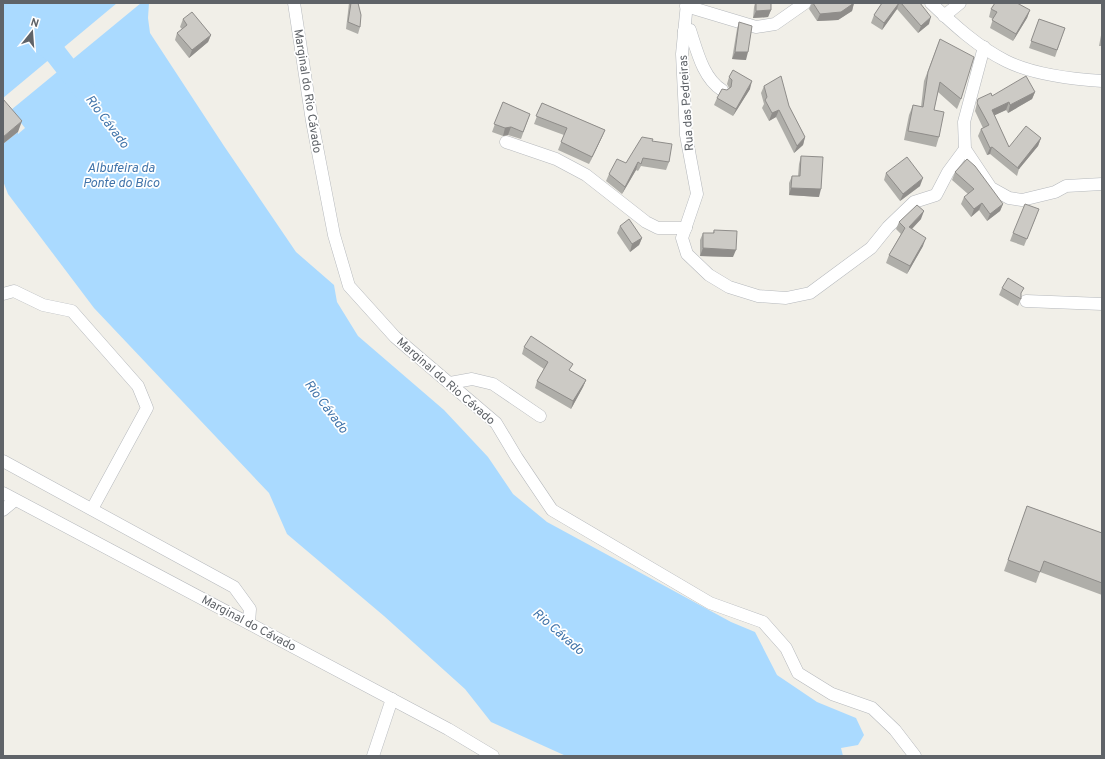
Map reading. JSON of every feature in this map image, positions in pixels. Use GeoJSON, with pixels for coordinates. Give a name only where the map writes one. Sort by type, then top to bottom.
{"type":"FeatureCollection","features":[{"type":"Feature","properties":{"kind":"street","name":"Marginal do Rio Cávado"},"geometry":{"type":"LineString","coordinates":[[294,3],[312,121],[332,228],[349,286],[395,337],[496,424],[516,458],[552,510],[710,603],[763,622],[786,648],[798,673],[832,694],[872,708],[895,730],[915,756]]}},
{"type":"Feature","properties":{"kind":"street"},"geometry":{"type":"LineString","coordinates":[[686,4],[756,27],[775,24],[805,3]]}},
{"type":"Feature","properties":{"kind":"street"},"geometry":{"type":"LineString","coordinates":[[932,3],[959,30],[1007,61],[1042,73],[1102,81]]}},
{"type":"Feature","properties":{"kind":"street"},"geometry":{"type":"LineString","coordinates":[[944,16],[960,3]]}},
{"type":"Feature","properties":{"kind":"street","name":"Rua das Pedreiras"},"geometry":{"type":"LineString","coordinates":[[686,4],[682,54],[686,135],[697,194],[682,238],[687,254],[709,275],[729,287],[758,296],[786,298],[810,293],[871,248],[888,227],[914,202],[936,195],[948,172],[965,149]]}},
{"type":"Feature","properties":{"kind":"street"},"geometry":{"type":"LineString","coordinates":[[684,31],[690,30],[707,75],[714,85],[722,90]]}},
{"type":"Feature","properties":{"kind":"street"},"geometry":{"type":"LineString","coordinates":[[986,48],[964,122],[965,149],[992,188],[1009,198],[1022,200],[1055,192],[1066,186],[1102,184]]}},
{"type":"Feature","properties":{"kind":"street"},"geometry":{"type":"LineString","coordinates":[[506,142],[556,159],[586,175],[646,222],[658,228],[686,228]]}},
{"type":"Feature","properties":{"kind":"street"},"geometry":{"type":"LineString","coordinates":[[3,294],[14,291],[43,305],[72,311],[138,386],[148,408],[92,509]]}},
{"type":"Feature","properties":{"kind":"street"},"geometry":{"type":"LineString","coordinates":[[1026,301],[1102,304]]}},
{"type":"Feature","properties":{"kind":"street"},"geometry":{"type":"LineString","coordinates":[[450,384],[472,379],[493,384],[540,416]]}},
{"type":"Feature","properties":{"kind":"street"},"geometry":{"type":"LineString","coordinates":[[3,462],[234,587],[250,609],[249,623]]}},
{"type":"Feature","properties":{"kind":"street","name":"Marginal do Cávado"},"geometry":{"type":"LineString","coordinates":[[3,493],[448,729],[493,756]]}},
{"type":"Feature","properties":{"kind":"street"},"geometry":{"type":"LineString","coordinates":[[3,510],[15,500]]}},
{"type":"Feature","properties":{"kind":"street"},"geometry":{"type":"LineString","coordinates":[[373,756],[392,699]]}},
{"type":"Feature","properties":{"kind":"water"},"geometry":{"type":"Polygon","coordinates":[[[3,3],[117,3],[3,98],[3,3]]]}},
{"type":"Feature","properties":{"kind":"water","name":"Albufeira da Ponte do Bico"},"geometry":{"type":"Polygon","coordinates":[[[141,3],[149,3],[148,18],[150,33],[296,252],[334,285],[337,302],[358,336],[444,410],[488,457],[513,494],[547,522],[731,622],[755,632],[777,675],[817,702],[856,718],[864,735],[858,745],[841,748],[843,756],[566,756],[491,722],[465,689],[384,616],[287,534],[269,493],[94,308],[8,194],[3,181],[3,144],[25,128],[11,110],[141,3]]]}},
{"type":"Feature","properties":{"kind":"building"},"geometry":{"type":"Polygon","coordinates":[[[351,3],[358,3],[361,15],[360,27],[348,22],[351,3]]]}},
{"type":"Feature","properties":{"kind":"building"},"geometry":{"type":"Polygon","coordinates":[[[756,3],[771,3],[771,10],[756,11],[756,3]]]}},
{"type":"Feature","properties":{"kind":"building"},"geometry":{"type":"Polygon","coordinates":[[[813,3],[854,3],[841,12],[820,14],[813,3]]]}},
{"type":"Feature","properties":{"kind":"building"},"geometry":{"type":"Polygon","coordinates":[[[882,3],[899,3],[884,23],[874,15],[882,3]]]}},
{"type":"Feature","properties":{"kind":"building"},"geometry":{"type":"Polygon","coordinates":[[[901,3],[920,3],[931,17],[921,26],[901,3]]]}},
{"type":"Feature","properties":{"kind":"building"},"geometry":{"type":"Polygon","coordinates":[[[995,3],[1017,3],[1030,10],[1016,34],[992,20],[997,12],[991,9],[995,3]]]}},
{"type":"Feature","properties":{"kind":"building"},"geometry":{"type":"Polygon","coordinates":[[[192,12],[211,35],[192,50],[177,33],[187,25],[183,19],[192,12]]]}},
{"type":"Feature","properties":{"kind":"building"},"geometry":{"type":"Polygon","coordinates":[[[1039,19],[1065,28],[1057,50],[1031,41],[1039,19]]]}},
{"type":"Feature","properties":{"kind":"building"},"geometry":{"type":"Polygon","coordinates":[[[739,22],[752,26],[748,52],[735,52],[739,22]]]}},
{"type":"Feature","properties":{"kind":"building"},"geometry":{"type":"Polygon","coordinates":[[[940,39],[974,57],[961,99],[940,82],[934,110],[944,112],[939,137],[908,131],[913,105],[923,107],[928,72],[940,39]]]}},
{"type":"Feature","properties":{"kind":"building"},"geometry":{"type":"Polygon","coordinates":[[[733,70],[752,81],[736,109],[717,98],[722,89],[727,90],[731,87],[732,80],[729,77],[733,70]]]}},
{"type":"Feature","properties":{"kind":"building"},"geometry":{"type":"Polygon","coordinates":[[[781,76],[789,106],[805,137],[797,146],[779,110],[772,113],[765,100],[767,97],[764,86],[781,76]]]}},
{"type":"Feature","properties":{"kind":"building"},"geometry":{"type":"Polygon","coordinates":[[[1026,76],[1035,92],[1010,105],[1009,102],[992,110],[1009,147],[1026,126],[1041,138],[1018,167],[1019,169],[992,147],[990,148],[981,129],[989,125],[977,103],[978,99],[991,93],[992,96],[1026,76]]]}},
{"type":"Feature","properties":{"kind":"building"},"geometry":{"type":"Polygon","coordinates":[[[3,99],[22,121],[3,137],[3,99]]]}},
{"type":"Feature","properties":{"kind":"building"},"geometry":{"type":"Polygon","coordinates":[[[503,102],[530,114],[523,132],[511,127],[505,128],[494,124],[503,102]]]}},
{"type":"Feature","properties":{"kind":"building"},"geometry":{"type":"Polygon","coordinates":[[[542,103],[605,130],[592,157],[561,142],[567,128],[536,116],[542,103]]]}},
{"type":"Feature","properties":{"kind":"building"},"geometry":{"type":"Polygon","coordinates":[[[642,137],[653,139],[652,141],[672,144],[669,162],[643,158],[641,164],[638,162],[625,187],[609,174],[617,159],[626,163],[642,137]]]}},
{"type":"Feature","properties":{"kind":"building"},"geometry":{"type":"Polygon","coordinates":[[[801,156],[823,157],[821,189],[791,188],[792,176],[800,176],[801,156]]]}},
{"type":"Feature","properties":{"kind":"building"},"geometry":{"type":"Polygon","coordinates":[[[907,157],[923,178],[903,194],[886,173],[907,157]]]}},
{"type":"Feature","properties":{"kind":"building"},"geometry":{"type":"Polygon","coordinates":[[[967,159],[975,166],[1003,204],[990,214],[982,203],[974,209],[964,197],[974,189],[955,172],[967,159]]]}},
{"type":"Feature","properties":{"kind":"building"},"geometry":{"type":"Polygon","coordinates":[[[1025,204],[1039,209],[1027,239],[1013,233],[1025,204]]]}},
{"type":"Feature","properties":{"kind":"building"},"geometry":{"type":"Polygon","coordinates":[[[917,205],[924,211],[909,227],[926,238],[910,266],[889,255],[905,228],[899,222],[917,205]]]}},
{"type":"Feature","properties":{"kind":"building"},"geometry":{"type":"Polygon","coordinates":[[[629,219],[642,238],[632,244],[620,226],[629,219]]]}},
{"type":"Feature","properties":{"kind":"building"},"geometry":{"type":"Polygon","coordinates":[[[714,230],[737,231],[736,250],[703,248],[703,233],[714,233],[714,230]]]}},
{"type":"Feature","properties":{"kind":"building"},"geometry":{"type":"Polygon","coordinates":[[[1008,278],[1024,288],[1021,293],[1021,299],[1002,288],[1008,278]]]}},
{"type":"Feature","properties":{"kind":"building"},"geometry":{"type":"Polygon","coordinates":[[[531,336],[573,364],[569,370],[586,380],[573,401],[537,381],[548,362],[524,347],[531,336]]]}},
{"type":"Feature","properties":{"kind":"building"},"geometry":{"type":"Polygon","coordinates":[[[1027,506],[1102,533],[1102,583],[1044,561],[1040,572],[1008,560],[1027,506]]]}},
{"type":"Feature","properties":{"kind":"waterway","name":"Rio Cávado"},"geometry":{"type":"LineString","coordinates":[[3,6],[56,54],[84,90]]}}]}
